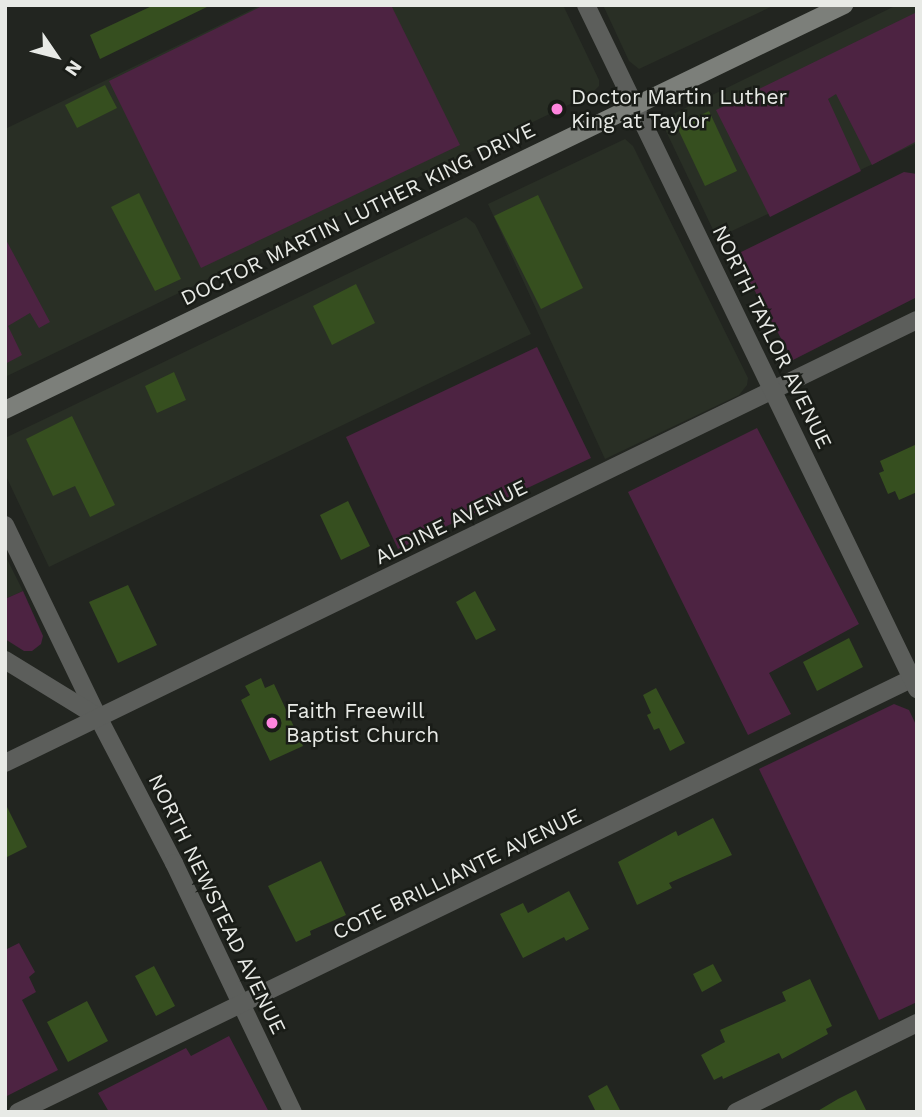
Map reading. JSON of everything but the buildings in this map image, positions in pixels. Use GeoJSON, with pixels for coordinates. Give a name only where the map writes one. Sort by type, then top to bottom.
{"type":"FeatureCollection","features":[{"type":"Feature","properties":{"kind":"main road","name":"DOCTOR MARTIN LUTHER KING DRIVE"},"geometry":{"type":"LineString","coordinates":[[5,410],[844,5]]}},
{"type":"Feature","properties":{"kind":"street","name":"NORTH TAYLOR AVENUE"},"geometry":{"type":"LineString","coordinates":[[586,5],[915,682]]}},
{"type":"Feature","properties":{"kind":"street","name":"ALDINE AVENUE"},"geometry":{"type":"LineString","coordinates":[[5,763],[917,320]]}},
{"type":"Feature","properties":{"kind":"street","name":"NORTH NEWSTEAD AVENUE"},"geometry":{"type":"LineString","coordinates":[[5,525],[98,717],[174,863],[293,1112]]}},
{"type":"Feature","properties":{"kind":"street"},"geometry":{"type":"LineString","coordinates":[[5,660],[98,717]]}},
{"type":"Feature","properties":{"kind":"street","name":"COTE BRILLIANTE AVENUE"},"geometry":{"type":"LineString","coordinates":[[18,1112],[915,682]]}},
{"type":"Feature","properties":{"kind":"street"},"geometry":{"type":"LineString","coordinates":[[736,1112],[917,1023]]}},
{"type":"Feature","properties":{"kind":"shaded area"},"geometry":{"type":"Polygon","coordinates":[[[261,5],[563,5],[599,80],[599,86],[591,94],[5,377],[5,129],[261,5]]]}},
{"type":"Feature","properties":{"kind":"shaded area"},"geometry":{"type":"Polygon","coordinates":[[[264,5],[391,5],[460,145],[201,268],[109,81],[264,5]]]}},
{"type":"Feature","properties":{"kind":"shaded area"},"geometry":{"type":"Polygon","coordinates":[[[603,5],[775,5],[639,69],[629,61],[603,5]]]}},
{"type":"Feature","properties":{"kind":"shaded area"},"geometry":{"type":"Polygon","coordinates":[[[897,5],[917,5],[917,143],[717,238],[664,127],[664,121],[669,116],[897,5]]]}},
{"type":"Feature","properties":{"kind":"shaded area"},"geometry":{"type":"Polygon","coordinates":[[[917,12],[917,141],[872,165],[836,94],[828,99],[861,171],[770,217],[716,110],[917,12]]]}},
{"type":"Feature","properties":{"kind":"shaded area"},"geometry":{"type":"Polygon","coordinates":[[[625,139],[633,146],[748,378],[747,385],[739,395],[605,459],[488,204],[625,139]]]}},
{"type":"Feature","properties":{"kind":"shaded area"},"geometry":{"type":"Polygon","coordinates":[[[904,172],[917,174],[917,297],[793,360],[735,255],[904,172]]]}},
{"type":"Feature","properties":{"kind":"shaded area"},"geometry":{"type":"Polygon","coordinates":[[[466,217],[475,224],[531,334],[49,567],[5,474],[5,438],[466,217]]]}},
{"type":"Feature","properties":{"kind":"shaded area"},"geometry":{"type":"Polygon","coordinates":[[[5,238],[50,322],[39,328],[30,313],[8,326],[22,355],[5,364],[5,238]]]}},
{"type":"Feature","properties":{"kind":"shaded area"},"geometry":{"type":"Polygon","coordinates":[[[537,347],[591,458],[398,549],[346,437],[537,347]]]}},
{"type":"Feature","properties":{"kind":"shaded area"},"geometry":{"type":"Polygon","coordinates":[[[757,428],[859,624],[769,673],[791,714],[748,735],[628,492],[757,428]]]}},
{"type":"Feature","properties":{"kind":"shaded area"},"geometry":{"type":"Polygon","coordinates":[[[5,555],[23,591],[5,599],[5,555]]]}},
{"type":"Feature","properties":{"kind":"shaded area"},"geometry":{"type":"Polygon","coordinates":[[[23,591],[43,636],[41,644],[32,651],[24,651],[5,639],[5,599],[23,591]]]}},
{"type":"Feature","properties":{"kind":"shaded area"},"geometry":{"type":"Polygon","coordinates":[[[894,704],[909,710],[917,727],[917,1002],[879,1020],[759,769],[894,704]]]}},
{"type":"Feature","properties":{"kind":"shaded area"},"geometry":{"type":"Polygon","coordinates":[[[19,943],[35,972],[29,977],[36,992],[22,1000],[58,1070],[5,1097],[5,950],[19,943]]]}},
{"type":"Feature","properties":{"kind":"shaded area"},"geometry":{"type":"Polygon","coordinates":[[[229,1036],[269,1112],[109,1112],[98,1093],[186,1048],[191,1056],[229,1036]]]}},
{"type":"Feature","properties":{"kind":"place","name":"Doctor Martin Luther King at Taylor"},"geometry":{"type":"Point","coordinates":[557,109]}},
{"type":"Feature","properties":{"kind":"place","name":"Faith Freewill Baptist Church"},"geometry":{"type":"Point","coordinates":[272,723]}}]}
